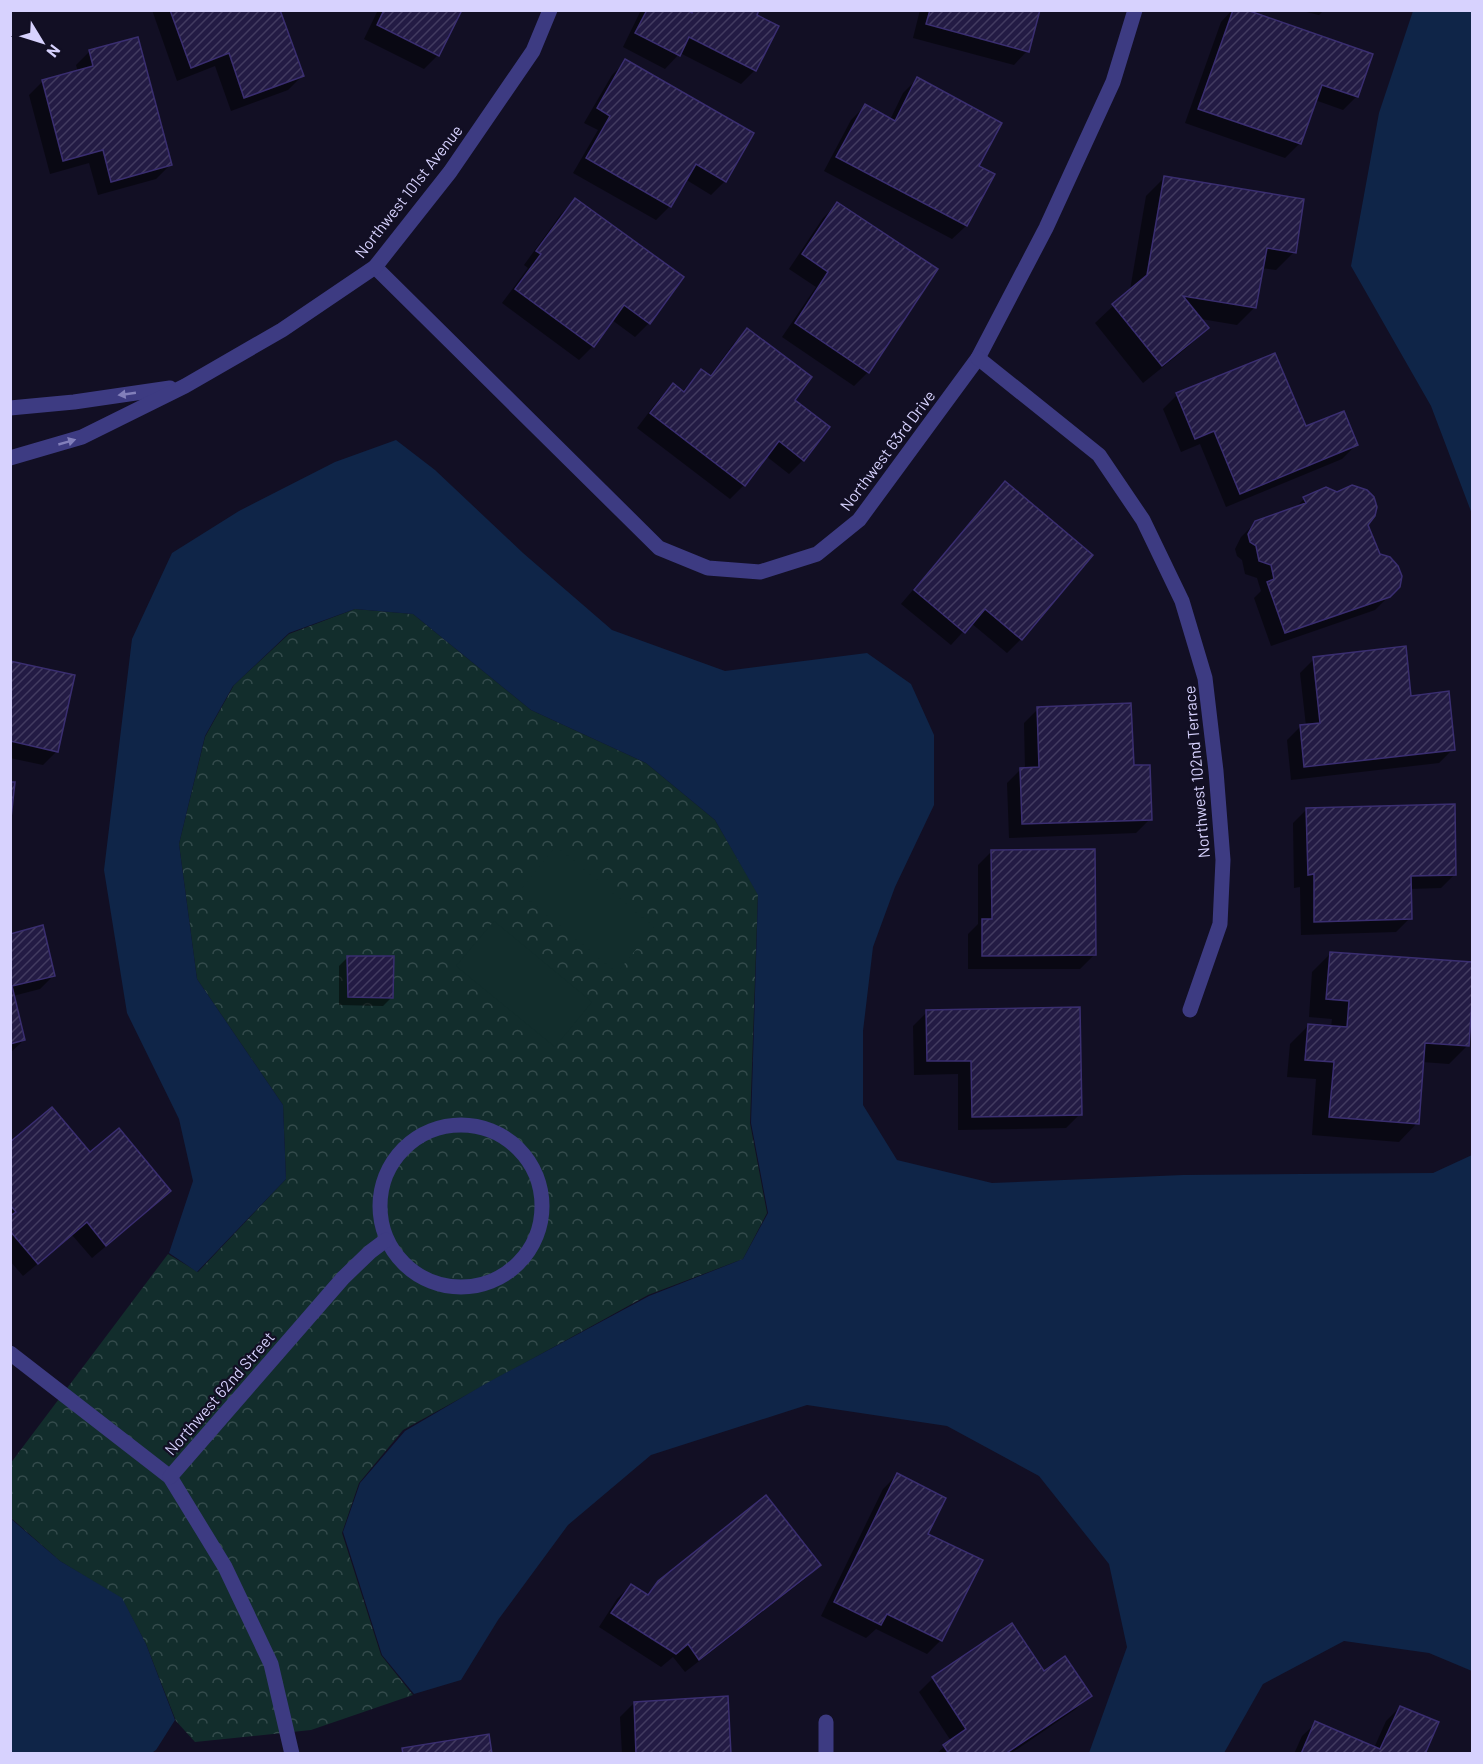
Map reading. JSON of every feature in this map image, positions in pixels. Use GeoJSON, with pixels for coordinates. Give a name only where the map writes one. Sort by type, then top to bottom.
{"type":"FeatureCollection","features":[{"type":"Feature","properties":{"kind":"street","name":"Northwest 101st Avenue"},"geometry":{"type":"LineString","coordinates":[[10,458],[82,437],[185,386],[282,330],[375,267],[450,172],[533,51],[550,10]]}},
{"type":"Feature","properties":{"kind":"street","name":"Northwest 63rd Drive"},"geometry":{"type":"LineString","coordinates":[[375,267],[658,548],[708,568],[760,572],[817,554],[859,520],[978,358],[1047,228],[1113,82],[1135,10]]}},
{"type":"Feature","properties":{"kind":"street","name":"Northwest 102nd Terrace"},"geometry":{"type":"LineString","coordinates":[[978,358],[1099,455],[1143,520],[1182,601],[1205,678],[1223,860],[1220,924],[1190,1010]]}},
{"type":"Feature","properties":{"kind":"street","name":"Northwest 101st Avenue"},"geometry":{"type":"LineString","coordinates":[[10,408],[74,402],[185,386]]}},
{"type":"Feature","properties":{"kind":"street"},"geometry":{"type":"LineString","coordinates":[[470,1122],[487,1127],[506,1137],[521,1150],[533,1167],[539,1184],[542,1206],[538,1224],[527,1249],[497,1280],[477,1287],[458,1289],[439,1285],[419,1276],[403,1264],[386,1240],[381,1218],[382,1194],[390,1170],[405,1148],[424,1132],[448,1124],[470,1122]]}},
{"type":"Feature","properties":{"kind":"street","name":"Northwest 62nd Street"},"geometry":{"type":"LineString","coordinates":[[10,1353],[170,1477],[335,1287],[370,1252],[386,1240]]}},
{"type":"Feature","properties":{"kind":"street"},"geometry":{"type":"LineString","coordinates":[[170,1477],[225,1567],[271,1664],[292,1754]]}},
{"type":"Feature","properties":{"kind":"street"},"geometry":{"type":"LineString","coordinates":[[826,1722],[826,1754]]}},
{"type":"Feature","properties":{"kind":"green space"},"geometry":{"type":"Polygon","coordinates":[[[355,609],[413,614],[531,710],[646,763],[715,820],[758,894],[750,1123],[767,1213],[743,1259],[648,1295],[403,1430],[359,1483],[342,1533],[381,1655],[413,1695],[311,1730],[195,1742],[176,1721],[146,1644],[122,1599],[60,1561],[11,1518],[10,1464],[168,1254],[198,1272],[286,1179],[283,1105],[197,979],[179,844],[205,737],[234,685],[289,634],[355,609]]]}},
{"type":"Feature","properties":{"kind":"green space"},"geometry":{"type":"Polygon","coordinates":[[[556,846],[654,927],[617,973],[519,892],[556,846]]]}},
{"type":"Feature","properties":{"kind":"green space"},"geometry":{"type":"Polygon","coordinates":[[[494,921],[592,1002],[555,1047],[456,966],[494,921]]]}},
{"type":"Feature","properties":{"kind":"water"},"geometry":{"type":"Polygon","coordinates":[[[1413,11],[1472,11],[1472,514],[1431,406],[1351,266],[1379,113],[1413,11]]]}},
{"type":"Feature","properties":{"kind":"water"},"geometry":{"type":"Polygon","coordinates":[[[396,440],[435,470],[523,553],[612,630],[725,671],[867,653],[911,684],[934,735],[934,805],[895,887],[873,947],[863,1031],[863,1105],[897,1160],[992,1183],[1183,1175],[1433,1173],[1472,1155],[1472,1671],[1429,1653],[1344,1641],[1263,1684],[1224,1753],[1089,1753],[1127,1647],[1109,1564],[1039,1476],[947,1426],[807,1405],[651,1455],[568,1525],[498,1620],[461,1680],[414,1694],[382,1655],[343,1532],[360,1483],[405,1431],[485,1384],[649,1296],[743,1259],[768,1213],[751,1123],[758,895],[715,820],[646,763],[531,710],[413,614],[355,609],[289,633],[233,686],[205,736],[179,844],[197,979],[283,1105],[286,1179],[197,1272],[169,1253],[193,1181],[179,1119],[127,1013],[104,870],[132,639],[172,553],[239,511],[335,462],[396,440]]]}},
{"type":"Feature","properties":{"kind":"water"},"geometry":{"type":"Polygon","coordinates":[[[10,1518],[60,1561],[122,1598],[146,1644],[175,1720],[156,1750],[150,1754],[11,1753],[10,1518]]]}},
{"type":"Feature","properties":{"kind":"building"},"geometry":{"type":"Polygon","coordinates":[[[170,10],[280,10],[304,76],[244,98],[229,53],[191,68],[170,10]]]}},
{"type":"Feature","properties":{"kind":"building"},"geometry":{"type":"Polygon","coordinates":[[[384,10],[462,10],[439,56],[377,25],[384,10]]]}},
{"type":"Feature","properties":{"kind":"building"},"geometry":{"type":"Polygon","coordinates":[[[647,10],[687,10],[692,13],[693,10],[759,10],[757,15],[779,26],[756,71],[689,37],[680,56],[635,33],[647,10]]]}},
{"type":"Feature","properties":{"kind":"building"},"geometry":{"type":"Polygon","coordinates":[[[930,10],[1040,10],[1029,52],[926,24],[930,10]]]}},
{"type":"Feature","properties":{"kind":"building"},"geometry":{"type":"Polygon","coordinates":[[[1233,10],[1247,10],[1373,54],[1358,97],[1322,85],[1301,144],[1198,109],[1233,10]]]}},
{"type":"Feature","properties":{"kind":"building"},"geometry":{"type":"Polygon","coordinates":[[[138,37],[172,165],[111,182],[103,150],[63,161],[42,80],[93,66],[89,50],[138,37]]]}},
{"type":"Feature","properties":{"kind":"building"},"geometry":{"type":"Polygon","coordinates":[[[625,59],[754,133],[726,182],[696,164],[671,207],[586,158],[610,116],[597,108],[625,59]]]}},
{"type":"Feature","properties":{"kind":"building"},"geometry":{"type":"Polygon","coordinates":[[[917,77],[1002,123],[979,166],[995,174],[967,226],[836,157],[865,104],[895,121],[917,77]]]}},
{"type":"Feature","properties":{"kind":"building"},"geometry":{"type":"Polygon","coordinates":[[[1164,176],[1304,199],[1296,253],[1267,248],[1256,308],[1183,296],[1209,328],[1162,366],[1112,304],[1147,275],[1164,176]]]}},
{"type":"Feature","properties":{"kind":"building"},"geometry":{"type":"Polygon","coordinates":[[[575,198],[684,277],[650,324],[624,305],[594,347],[515,289],[541,254],[536,251],[575,198]]]}},
{"type":"Feature","properties":{"kind":"building"},"geometry":{"type":"Polygon","coordinates":[[[837,202],[938,269],[869,373],[795,323],[828,272],[802,254],[837,202]]]}},
{"type":"Feature","properties":{"kind":"building"},"geometry":{"type":"Polygon","coordinates":[[[747,328],[812,377],[795,400],[830,427],[804,461],[779,441],[745,486],[650,413],[673,383],[684,392],[701,369],[711,376],[747,328]]]}},
{"type":"Feature","properties":{"kind":"building"},"geometry":{"type":"Polygon","coordinates":[[[1275,353],[1306,426],[1344,411],[1358,445],[1240,494],[1214,431],[1195,439],[1176,393],[1275,353]]]}},
{"type":"Feature","properties":{"kind":"building"},"geometry":{"type":"Polygon","coordinates":[[[1005,481],[1093,555],[1022,640],[985,609],[965,633],[914,590],[1005,481]]]}},
{"type":"Feature","properties":{"kind":"building"},"geometry":{"type":"Polygon","coordinates":[[[1352,485],[1367,490],[1374,497],[1377,507],[1375,516],[1368,525],[1380,554],[1390,557],[1398,566],[1402,576],[1400,587],[1390,597],[1285,633],[1267,582],[1274,579],[1271,565],[1259,561],[1256,546],[1250,542],[1248,534],[1255,521],[1306,503],[1303,497],[1326,487],[1337,492],[1352,485]]]}},
{"type":"Feature","properties":{"kind":"building"},"geometry":{"type":"Polygon","coordinates":[[[1406,646],[1411,696],[1449,691],[1455,750],[1304,767],[1300,725],[1320,723],[1313,657],[1406,646]]]}},
{"type":"Feature","properties":{"kind":"building"},"geometry":{"type":"Polygon","coordinates":[[[10,661],[75,675],[58,752],[10,741],[10,661]]]}},
{"type":"Feature","properties":{"kind":"building"},"geometry":{"type":"Polygon","coordinates":[[[1131,703],[1134,765],[1150,765],[1152,820],[1022,824],[1020,768],[1039,767],[1037,707],[1131,703]]]}},
{"type":"Feature","properties":{"kind":"building"},"geometry":{"type":"Polygon","coordinates":[[[10,782],[15,782],[10,827],[10,782]]]}},
{"type":"Feature","properties":{"kind":"building"},"geometry":{"type":"Polygon","coordinates":[[[1455,804],[1456,875],[1411,876],[1412,919],[1314,922],[1314,874],[1308,875],[1306,808],[1455,804]]]}},
{"type":"Feature","properties":{"kind":"building"},"geometry":{"type":"Polygon","coordinates":[[[1095,849],[1096,955],[982,956],[982,919],[992,919],[991,850],[1095,849]]]}},
{"type":"Feature","properties":{"kind":"building"},"geometry":{"type":"Polygon","coordinates":[[[43,925],[55,976],[12,986],[25,1040],[10,1044],[10,934],[43,925]]]}},
{"type":"Feature","properties":{"kind":"building"},"geometry":{"type":"Polygon","coordinates":[[[1330,952],[1472,962],[1469,1046],[1425,1043],[1419,1124],[1329,1117],[1334,1062],[1305,1060],[1308,1024],[1347,1027],[1349,1001],[1326,999],[1330,952]]]}},
{"type":"Feature","properties":{"kind":"building"},"geometry":{"type":"Polygon","coordinates":[[[347,956],[394,956],[393,998],[348,997],[347,956]]]}},
{"type":"Feature","properties":{"kind":"building"},"geometry":{"type":"Polygon","coordinates":[[[1080,1007],[1082,1115],[972,1117],[971,1061],[927,1061],[926,1010],[1080,1007]]]}},
{"type":"Feature","properties":{"kind":"building"},"geometry":{"type":"Polygon","coordinates":[[[52,1107],[90,1152],[119,1128],[171,1191],[106,1246],[87,1222],[38,1264],[10,1231],[10,1216],[16,1212],[10,1205],[10,1142],[52,1107]]]}},
{"type":"Feature","properties":{"kind":"building"},"geometry":{"type":"Polygon","coordinates":[[[897,1473],[946,1498],[928,1534],[983,1560],[942,1641],[887,1614],[881,1625],[834,1602],[897,1473]]]}},
{"type":"Feature","properties":{"kind":"building"},"geometry":{"type":"Polygon","coordinates":[[[766,1495],[821,1565],[699,1660],[688,1644],[676,1654],[611,1613],[631,1584],[648,1595],[658,1581],[766,1495]]]}},
{"type":"Feature","properties":{"kind":"building"},"geometry":{"type":"Polygon","coordinates":[[[1012,1623],[1044,1671],[1065,1656],[1092,1696],[1005,1754],[949,1754],[943,1745],[966,1729],[932,1677],[1012,1623]]]}},
{"type":"Feature","properties":{"kind":"building"},"geometry":{"type":"Polygon","coordinates":[[[728,1696],[731,1754],[636,1754],[634,1702],[728,1696]]]}},
{"type":"Feature","properties":{"kind":"building"},"geometry":{"type":"Polygon","coordinates":[[[1400,1706],[1439,1722],[1425,1754],[1301,1754],[1315,1721],[1380,1749],[1400,1706]]]}},
{"type":"Feature","properties":{"kind":"building"},"geometry":{"type":"Polygon","coordinates":[[[489,1734],[492,1754],[403,1754],[402,1748],[489,1734]]]}}]}
